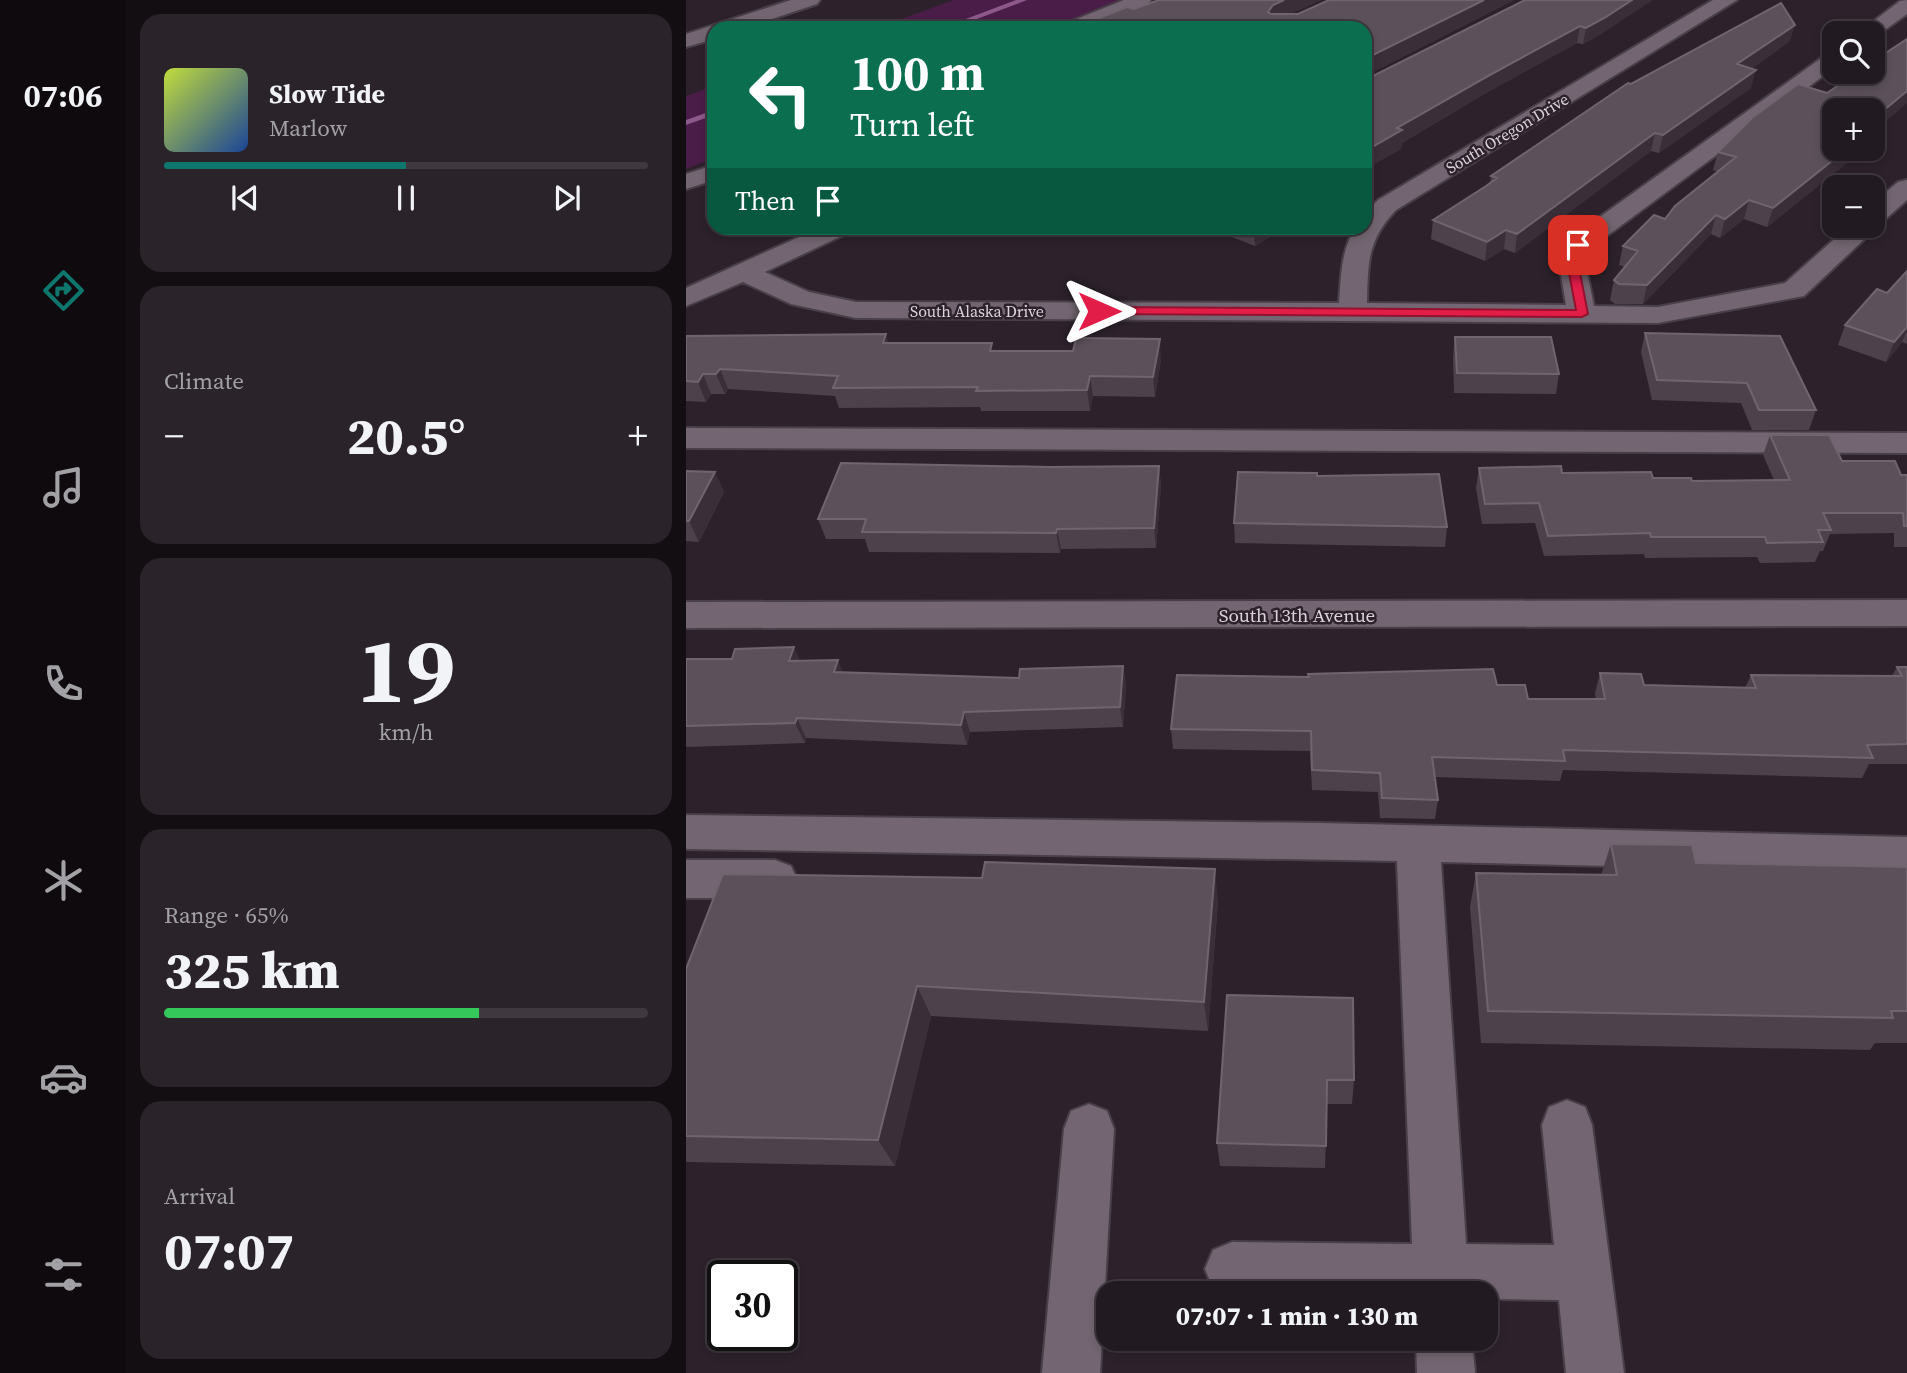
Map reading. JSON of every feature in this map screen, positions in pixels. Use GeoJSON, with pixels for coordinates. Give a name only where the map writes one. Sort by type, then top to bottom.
{"type":"FeatureCollection","features":[{"type":"Feature","properties":{"kind":"street"},"geometry":{"type":"LineString","coordinates":[[746,21],[810,0]]}},
{"type":"Feature","properties":{"kind":"street"},"geometry":{"type":"LineString","coordinates":[[1088,21],[1141,0]]}},
{"type":"Feature","properties":{"kind":"street","name":"South Oregon Drive"},"geometry":{"type":"LineString","coordinates":[[1372,222],[1387,205],[1727,0]]}},
{"type":"Feature","properties":{"kind":"street"},"geometry":{"type":"LineString","coordinates":[[1885,21],[1907,5]]}},
{"type":"Feature","properties":{"kind":"street"},"geometry":{"type":"LineString","coordinates":[[686,41],[707,34]]}},
{"type":"Feature","properties":{"kind":"street"},"geometry":{"type":"LineString","coordinates":[[1582,314],[1571,257],[1578,245],[1822,67]]}},
{"type":"Feature","properties":{"kind":"street"},"geometry":{"type":"LineString","coordinates":[[686,182],[707,174]]}},
{"type":"Feature","properties":{"kind":"street"},"geometry":{"type":"LineString","coordinates":[[1885,206],[1907,187]]}},
{"type":"Feature","properties":{"kind":"street"},"geometry":{"type":"LineString","coordinates":[[686,298],[824,235]]}},
{"type":"Feature","properties":{"kind":"street","name":"South Oregon Drive"},"geometry":{"type":"LineString","coordinates":[[1353,311],[1355,260],[1361,235]]}},
{"type":"Feature","properties":{"kind":"street","name":"South Alaska Drive"},"geometry":{"type":"LineString","coordinates":[[742,272],[801,298],[856,310],[1658,315],[1794,290],[1851,238]]}},
{"type":"Feature","properties":{"kind":"street"},"geometry":{"type":"LineString","coordinates":[[686,438],[1907,443]]}},
{"type":"Feature","properties":{"kind":"street","name":"South 13th Avenue"},"geometry":{"type":"LineString","coordinates":[[686,615],[1907,613]]}},
{"type":"Feature","properties":{"kind":"street"},"geometry":{"type":"LineString","coordinates":[[686,832],[1418,843],[1907,855]]}},
{"type":"Feature","properties":{"kind":"street"},"geometry":{"type":"LineString","coordinates":[[1418,843],[1441,1281]]}},
{"type":"Feature","properties":{"kind":"street"},"geometry":{"type":"LineString","coordinates":[[686,879],[814,880]]}},
{"type":"Feature","properties":{"kind":"street"},"geometry":{"type":"LineString","coordinates":[[1567,1125],[1595,1373]]}},
{"type":"Feature","properties":{"kind":"street"},"geometry":{"type":"LineString","coordinates":[[1071,1373],[1089,1129]]}},
{"type":"Feature","properties":{"kind":"street"},"geometry":{"type":"LineString","coordinates":[[1232,1269],[1425,1281]]}},
{"type":"Feature","properties":{"kind":"street"},"geometry":{"type":"LineString","coordinates":[[1457,1281],[1584,1273]]}},
{"type":"Feature","properties":{"kind":"street"},"geometry":{"type":"LineString","coordinates":[[1445,1351],[1446,1373]]}},
{"type":"Feature","properties":{"kind":"shaded area"},"geometry":{"type":"Polygon","coordinates":[[[954,0],[1125,0],[1070,21],[896,21],[954,0]]]}},
{"type":"Feature","properties":{"kind":"shaded area"},"geometry":{"type":"Polygon","coordinates":[[[707,88],[707,161],[686,169],[686,96],[707,88]]]}},
{"type":"Feature","properties":{"kind":"building"},"geometry":{"type":"Polygon","coordinates":[[[1159,0],[1284,0],[1273,5],[1268,12],[1298,14],[1329,0],[1484,0],[1372,56],[1372,21],[1092,21],[1127,7],[1134,9],[1159,0]]]}},
{"type":"Feature","properties":{"kind":"building"},"geometry":{"type":"Polygon","coordinates":[[[1525,0],[1632,0],[1586,28],[1580,26],[1397,128],[1402,130],[1372,147],[1372,76],[1525,0]]]}},
{"type":"Feature","properties":{"kind":"building"},"geometry":{"type":"Polygon","coordinates":[[[1781,3],[1795,25],[1737,64],[1756,70],[1663,135],[1655,133],[1517,234],[1506,230],[1487,242],[1433,220],[1497,178],[1491,176],[1628,83],[1631,84],[1781,3]]]}},
{"type":"Feature","properties":{"kind":"building"},"geometry":{"type":"Polygon","coordinates":[[[1907,39],[1907,91],[1885,109],[1885,98],[1822,98],[1822,161],[1832,161],[1773,208],[1749,200],[1725,219],[1716,215],[1647,285],[1619,284],[1614,280],[1638,251],[1623,246],[1654,215],[1665,219],[1675,206],[1736,157],[1718,152],[1752,118],[1798,84],[1827,93],[1840,84],[1885,84],[1885,53],[1907,39]]]}},
{"type":"Feature","properties":{"kind":"building"},"geometry":{"type":"Polygon","coordinates":[[[1907,271],[1907,327],[1894,342],[1845,325],[1877,289],[1887,293],[1907,271]]]}},
{"type":"Feature","properties":{"kind":"building"},"geometry":{"type":"Polygon","coordinates":[[[1645,333],[1780,336],[1816,410],[1759,410],[1747,383],[1657,380],[1645,333]]]}},
{"type":"Feature","properties":{"kind":"building"},"geometry":{"type":"Polygon","coordinates":[[[886,334],[883,343],[992,343],[990,351],[1073,351],[1076,338],[1160,339],[1153,377],[1090,376],[1087,390],[976,391],[978,387],[833,388],[838,376],[720,369],[716,374],[703,374],[698,382],[686,381],[686,336],[886,334]]]}},
{"type":"Feature","properties":{"kind":"building"},"geometry":{"type":"Polygon","coordinates":[[[1455,337],[1551,337],[1559,374],[1457,373],[1455,337]]]}},
{"type":"Feature","properties":{"kind":"building"},"geometry":{"type":"Polygon","coordinates":[[[1770,435],[1829,435],[1842,461],[1895,461],[1901,475],[1907,475],[1907,526],[1904,526],[1903,513],[1823,513],[1831,530],[1818,530],[1823,542],[1767,543],[1765,537],[1651,537],[1650,533],[1548,536],[1539,503],[1485,504],[1479,468],[1561,466],[1562,473],[1651,472],[1653,478],[1691,478],[1692,481],[1790,480],[1770,435]]]}},
{"type":"Feature","properties":{"kind":"building"},"geometry":{"type":"Polygon","coordinates":[[[841,463],[1159,466],[1154,528],[1057,529],[1056,533],[862,532],[866,519],[818,519],[841,463]]]}},
{"type":"Feature","properties":{"kind":"building"},"geometry":{"type":"Polygon","coordinates":[[[686,471],[715,472],[689,521],[686,521],[686,471]]]}},
{"type":"Feature","properties":{"kind":"building"},"geometry":{"type":"Polygon","coordinates":[[[1238,472],[1317,473],[1317,476],[1439,474],[1447,527],[1234,523],[1238,472]]]}},
{"type":"Feature","properties":{"kind":"building"},"geometry":{"type":"Polygon","coordinates":[[[794,647],[789,661],[838,660],[834,672],[1019,678],[1020,669],[1123,666],[1120,707],[964,712],[961,725],[797,718],[795,723],[686,726],[686,659],[732,659],[735,649],[794,647]]]}},
{"type":"Feature","properties":{"kind":"building"},"geometry":{"type":"Polygon","coordinates":[[[1897,667],[1907,667],[1907,744],[1867,745],[1873,758],[1563,750],[1565,761],[1432,757],[1438,800],[1382,798],[1380,773],[1312,770],[1311,731],[1171,729],[1177,675],[1309,677],[1308,674],[1493,669],[1497,685],[1525,685],[1528,699],[1605,699],[1600,673],[1641,674],[1644,685],[1756,688],[1751,675],[1902,676],[1897,667]]]}},
{"type":"Feature","properties":{"kind":"building"},"geometry":{"type":"Polygon","coordinates":[[[1611,844],[1692,845],[1696,863],[1907,867],[1907,1011],[1891,1011],[1893,1018],[1488,1011],[1476,873],[1617,875],[1611,844]]]}},
{"type":"Feature","properties":{"kind":"building"},"geometry":{"type":"Polygon","coordinates":[[[985,862],[1215,869],[1204,1002],[917,986],[878,1140],[686,1136],[686,969],[723,874],[982,878],[985,862]]]}},
{"type":"Feature","properties":{"kind":"building"},"geometry":{"type":"Polygon","coordinates":[[[1227,995],[1353,998],[1354,1080],[1327,1080],[1326,1146],[1217,1143],[1227,995]]]}},
{"type":"Feature","properties":{"kind":"waterway"},"geometry":{"type":"LineString","coordinates":[[965,21],[1023,0]]}},
{"type":"Feature","properties":{"kind":"waterway"},"geometry":{"type":"LineString","coordinates":[[686,123],[707,115]]}},
{"type":"Feature","properties":{"kind":"route"},"geometry":{"type":"LineString","coordinates":[[1099,311],[1336,310],[1582,314],[1571,257],[1578,245]]}}]}
